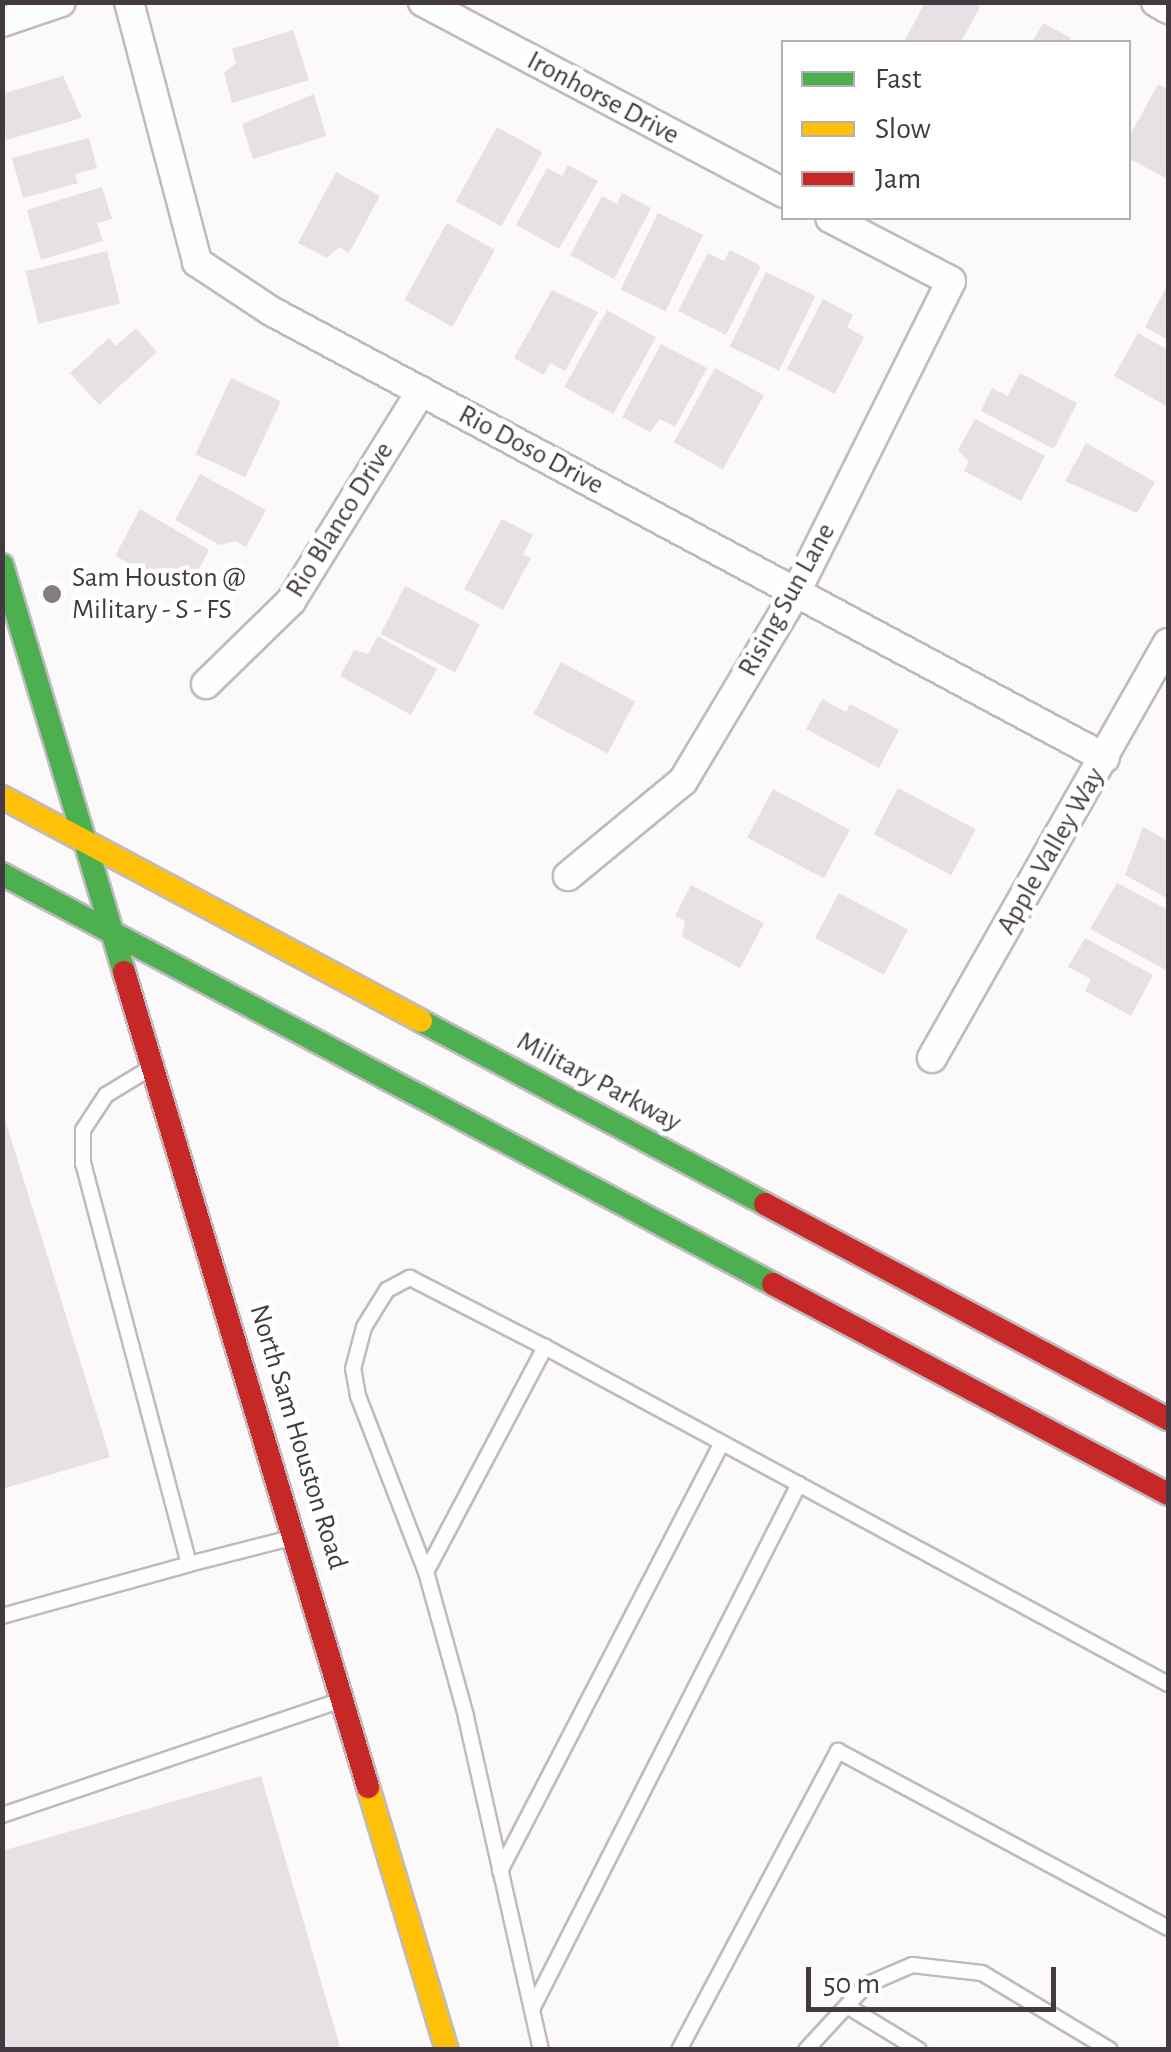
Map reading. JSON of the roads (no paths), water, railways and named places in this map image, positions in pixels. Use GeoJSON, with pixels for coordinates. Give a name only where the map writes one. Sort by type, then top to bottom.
{"type":"FeatureCollection","features":[{"type":"Feature","properties":{"kind":"main road","name":"North Sam Houston Road"},"geometry":{"type":"LineString","coordinates":[[2,564],[448,2050]]}},
{"type":"Feature","properties":{"kind":"main road","name":"Military Parkway"},"geometry":{"type":"LineString","coordinates":[[2,797],[1168,1419]]}},
{"type":"Feature","properties":{"kind":"main road"},"geometry":{"type":"LineString","coordinates":[[2,874],[1168,1494]]}},
{"type":"Feature","properties":{"kind":"street"},"geometry":{"type":"LineString","coordinates":[[2,22],[61,2]]}},
{"type":"Feature","properties":{"kind":"street","name":"Rio Doso Drive"},"geometry":{"type":"LineString","coordinates":[[129,2],[197,262],[272,312],[1105,758]]}},
{"type":"Feature","properties":{"kind":"street","name":"Ironhorse Drive"},"geometry":{"type":"LineString","coordinates":[[423,2],[781,191]]}},
{"type":"Feature","properties":{"kind":"street"},"geometry":{"type":"LineString","coordinates":[[1156,2],[1168,9]]}},
{"type":"Feature","properties":{"kind":"street","name":"Rising Sun Lane"},"geometry":{"type":"LineString","coordinates":[[568,876],[683,781],[796,592],[952,281],[834,220]]}},
{"type":"Feature","properties":{"kind":"street","name":"Rio Blanco Drive"},"geometry":{"type":"LineString","coordinates":[[206,684],[291,601],[421,392]]}},
{"type":"Feature","properties":{"kind":"street","name":"Apple Valley Way"},"geometry":{"type":"LineString","coordinates":[[932,1058],[1168,642]]}},
{"type":"Feature","properties":{"kind":"lane"},"geometry":{"type":"LineString","coordinates":[[154,1066],[106,1095],[83,1130],[83,1164],[189,1564]]}},
{"type":"Feature","properties":{"kind":"lane"},"geometry":{"type":"LineString","coordinates":[[541,2050],[426,1572],[358,1396],[352,1369],[364,1326],[387,1290],[410,1278],[1168,1684]]}},
{"type":"Feature","properties":{"kind":"lane"},"geometry":{"type":"LineString","coordinates":[[426,1572],[545,1347]]}},
{"type":"Feature","properties":{"kind":"lane"},"geometry":{"type":"LineString","coordinates":[[500,1871],[722,1443]]}},
{"type":"Feature","properties":{"kind":"lane"},"geometry":{"type":"LineString","coordinates":[[532,2010],[799,1484]]}},
{"type":"Feature","properties":{"kind":"lane"},"geometry":{"type":"LineString","coordinates":[[2,1616],[296,1537]]}},
{"type":"Feature","properties":{"kind":"lane"},"geometry":{"type":"LineString","coordinates":[[2,1815],[344,1699]]}},
{"type":"Feature","properties":{"kind":"lane"},"geometry":{"type":"LineString","coordinates":[[679,2050],[838,1751],[1168,1928]]}},
{"type":"Feature","properties":{"kind":"lane"},"geometry":{"type":"LineString","coordinates":[[806,2050],[866,1985],[912,1965],[982,1973],[1110,2050]]}},
{"type":"Feature","properties":{"kind":"lane"},"geometry":{"type":"LineString","coordinates":[[847,2006],[919,2050]]}},
{"type":"Feature","properties":{"kind":"place","name":"Sam Houston @ Military - S - FS"},"geometry":{"type":"Point","coordinates":[52,594]}}]}
